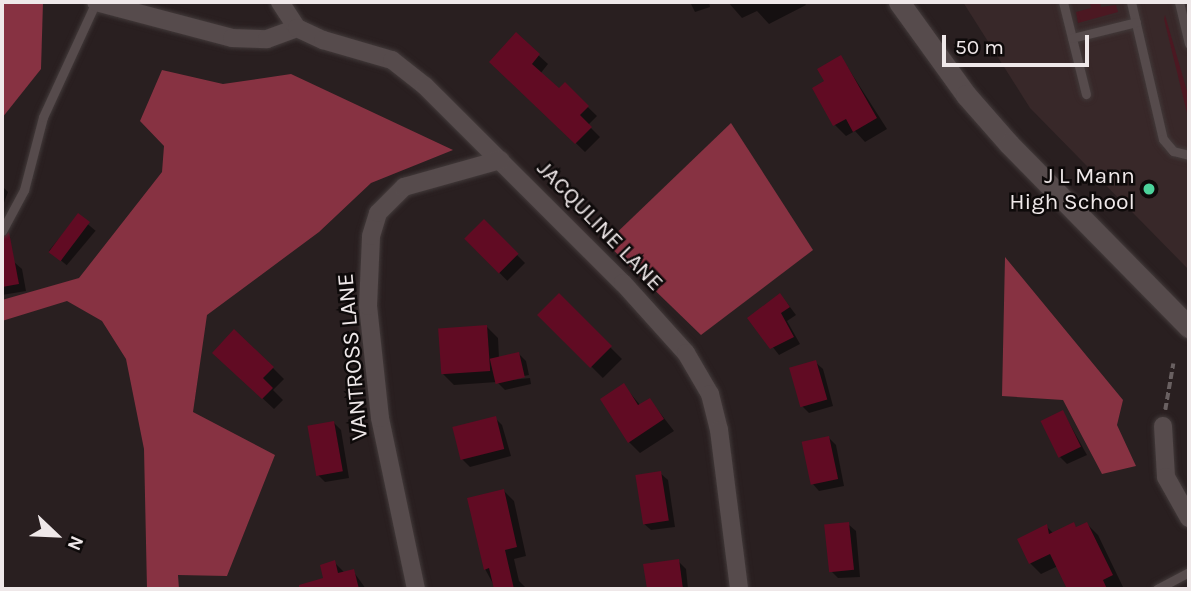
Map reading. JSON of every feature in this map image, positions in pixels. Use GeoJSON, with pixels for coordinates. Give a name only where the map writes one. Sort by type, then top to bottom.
{"type":"FeatureCollection","features":[{"type":"Feature","properties":{"kind":"main road"},"geometry":{"type":"LineString","coordinates":[[899,2],[988,120],[1188,328]]}},
{"type":"Feature","properties":{"kind":"street"},"geometry":{"type":"LineString","coordinates":[[96,2],[232,38],[267,39],[297,28],[280,2]]}},
{"type":"Feature","properties":{"kind":"street","name":"JACQULINE LANE"},"geometry":{"type":"LineString","coordinates":[[297,28],[323,40],[392,60],[500,160],[623,283],[699,372],[710,394],[719,430],[739,589]]}},
{"type":"Feature","properties":{"kind":"street","name":"VANTROSS LANE"},"geometry":{"type":"LineString","coordinates":[[416,589],[377,393],[368,306],[371,236],[378,213],[404,187],[500,160]]}},
{"type":"Feature","properties":{"kind":"street"},"geometry":{"type":"LineString","coordinates":[[1163,426],[1166,477],[1189,519]]}},
{"type":"Feature","properties":{"kind":"lane"},"geometry":{"type":"LineString","coordinates":[[2,231],[24,190],[43,117],[96,2]]}},
{"type":"Feature","properties":{"kind":"lane"},"geometry":{"type":"LineString","coordinates":[[1063,2],[1086,94]]}},
{"type":"Feature","properties":{"kind":"lane"},"geometry":{"type":"LineString","coordinates":[[1131,2],[1163,139],[1174,151],[1189,155]]}},
{"type":"Feature","properties":{"kind":"lane"},"geometry":{"type":"LineString","coordinates":[[1179,2],[1189,44]]}},
{"type":"Feature","properties":{"kind":"lane"},"geometry":{"type":"LineString","coordinates":[[1072,38],[1136,22]]}},
{"type":"Feature","properties":{"kind":"lane"},"geometry":{"type":"LineString","coordinates":[[1157,589],[1189,572]]}},
{"type":"Feature","properties":{"kind":"path"},"geometry":{"type":"LineString","coordinates":[[1167,393],[1173,364]]}},
{"type":"Feature","properties":{"kind":"shaded area"},"geometry":{"type":"Polygon","coordinates":[[[2,2],[43,2],[41,69],[2,118],[2,2]]]}},
{"type":"Feature","properties":{"kind":"shaded area","name":"J L Mann High School"},"geometry":{"type":"Polygon","coordinates":[[[963,2],[1189,2],[1189,270],[1030,108],[963,2]]]}},
{"type":"Feature","properties":{"kind":"shaded area"},"geometry":{"type":"Polygon","coordinates":[[[1090,2],[1100,2],[1101,7],[1116,5],[1118,12],[1078,23],[1076,12],[1091,8],[1090,2]]]}},
{"type":"Feature","properties":{"kind":"shaded area"},"geometry":{"type":"Polygon","coordinates":[[[1165,15],[1189,98],[1189,121],[1164,19],[1165,15]]]}},
{"type":"Feature","properties":{"kind":"shaded area"},"geometry":{"type":"Polygon","coordinates":[[[162,70],[223,84],[291,74],[453,150],[371,183],[319,232],[207,315],[193,412],[275,455],[227,576],[178,575],[179,589],[147,589],[144,449],[126,359],[102,321],[67,301],[2,321],[2,300],[79,278],[162,172],[164,146],[140,121],[162,70]]]}},
{"type":"Feature","properties":{"kind":"shaded area"},"geometry":{"type":"Polygon","coordinates":[[[731,123],[813,250],[701,335],[606,243],[731,123]]]}},
{"type":"Feature","properties":{"kind":"shaded area"},"geometry":{"type":"Polygon","coordinates":[[[1005,257],[1123,400],[1117,425],[1136,466],[1102,474],[1063,400],[1002,396],[1005,257]]]}},
{"type":"Feature","properties":{"kind":"building"},"geometry":{"type":"Polygon","coordinates":[[[516,32],[540,54],[532,64],[559,88],[565,82],[589,106],[580,115],[592,127],[575,144],[489,62],[516,32]]]}},
{"type":"Feature","properties":{"kind":"building"},"geometry":{"type":"Polygon","coordinates":[[[841,55],[877,118],[853,132],[846,119],[833,126],[812,88],[824,81],[817,69],[841,55]]]}},
{"type":"Feature","properties":{"kind":"building"},"geometry":{"type":"Polygon","coordinates":[[[78,213],[90,222],[60,261],[49,252],[78,213]]]}},
{"type":"Feature","properties":{"kind":"building"},"geometry":{"type":"Polygon","coordinates":[[[484,219],[519,254],[499,273],[464,239],[484,219]]]}},
{"type":"Feature","properties":{"kind":"building"},"geometry":{"type":"Polygon","coordinates":[[[9,232],[19,284],[2,287],[2,238],[9,232]]]}},
{"type":"Feature","properties":{"kind":"building"},"geometry":{"type":"Polygon","coordinates":[[[559,293],[612,346],[590,368],[537,315],[559,293]]]}},
{"type":"Feature","properties":{"kind":"building"},"geometry":{"type":"Polygon","coordinates":[[[780,293],[790,307],[781,313],[794,337],[770,349],[747,318],[780,293]]]}},
{"type":"Feature","properties":{"kind":"building"},"geometry":{"type":"Polygon","coordinates":[[[487,325],[490,371],[441,374],[438,328],[487,325]]]}},
{"type":"Feature","properties":{"kind":"building"},"geometry":{"type":"Polygon","coordinates":[[[234,329],[274,367],[263,378],[273,388],[262,399],[212,353],[234,329]]]}},
{"type":"Feature","properties":{"kind":"building"},"geometry":{"type":"Polygon","coordinates":[[[519,352],[525,377],[496,384],[490,359],[519,352]]]}},
{"type":"Feature","properties":{"kind":"building"},"geometry":{"type":"Polygon","coordinates":[[[816,360],[827,399],[800,407],[789,368],[816,360]]]}},
{"type":"Feature","properties":{"kind":"building"},"geometry":{"type":"Polygon","coordinates":[[[624,383],[638,405],[650,398],[664,419],[628,443],[600,399],[624,383]]]}},
{"type":"Feature","properties":{"kind":"building"},"geometry":{"type":"Polygon","coordinates":[[[1063,410],[1081,447],[1059,458],[1041,421],[1063,410]]]}},
{"type":"Feature","properties":{"kind":"building"},"geometry":{"type":"Polygon","coordinates":[[[496,416],[504,449],[461,460],[452,427],[496,416]]]}},
{"type":"Feature","properties":{"kind":"building"},"geometry":{"type":"Polygon","coordinates":[[[334,421],[343,471],[316,476],[307,426],[334,421]]]}},
{"type":"Feature","properties":{"kind":"building"},"geometry":{"type":"Polygon","coordinates":[[[829,436],[838,479],[811,485],[802,442],[829,436]]]}},
{"type":"Feature","properties":{"kind":"building"},"geometry":{"type":"Polygon","coordinates":[[[661,471],[669,520],[643,524],[635,475],[661,471]]]}},
{"type":"Feature","properties":{"kind":"building"},"geometry":{"type":"Polygon","coordinates":[[[504,489],[517,547],[505,550],[514,589],[494,589],[489,568],[484,570],[467,498],[504,489]]]}},
{"type":"Feature","properties":{"kind":"building"},"geometry":{"type":"Polygon","coordinates":[[[849,522],[854,570],[829,572],[824,525],[849,522]]]}},
{"type":"Feature","properties":{"kind":"building"},"geometry":{"type":"Polygon","coordinates":[[[1074,522],[1076,527],[1087,522],[1113,575],[1103,580],[1107,589],[1067,589],[1050,554],[1029,564],[1017,539],[1047,524],[1049,534],[1074,522]]]}},
{"type":"Feature","properties":{"kind":"building"},"geometry":{"type":"Polygon","coordinates":[[[679,559],[683,589],[647,589],[643,564],[679,559]]]}},
{"type":"Feature","properties":{"kind":"building"},"geometry":{"type":"Polygon","coordinates":[[[335,560],[338,573],[354,569],[359,589],[299,589],[299,585],[323,578],[320,565],[335,560]]]}},
{"type":"Feature","properties":{"kind":"place","name":"J L Mann High School"},"geometry":{"type":"Point","coordinates":[1149,189]}}]}
